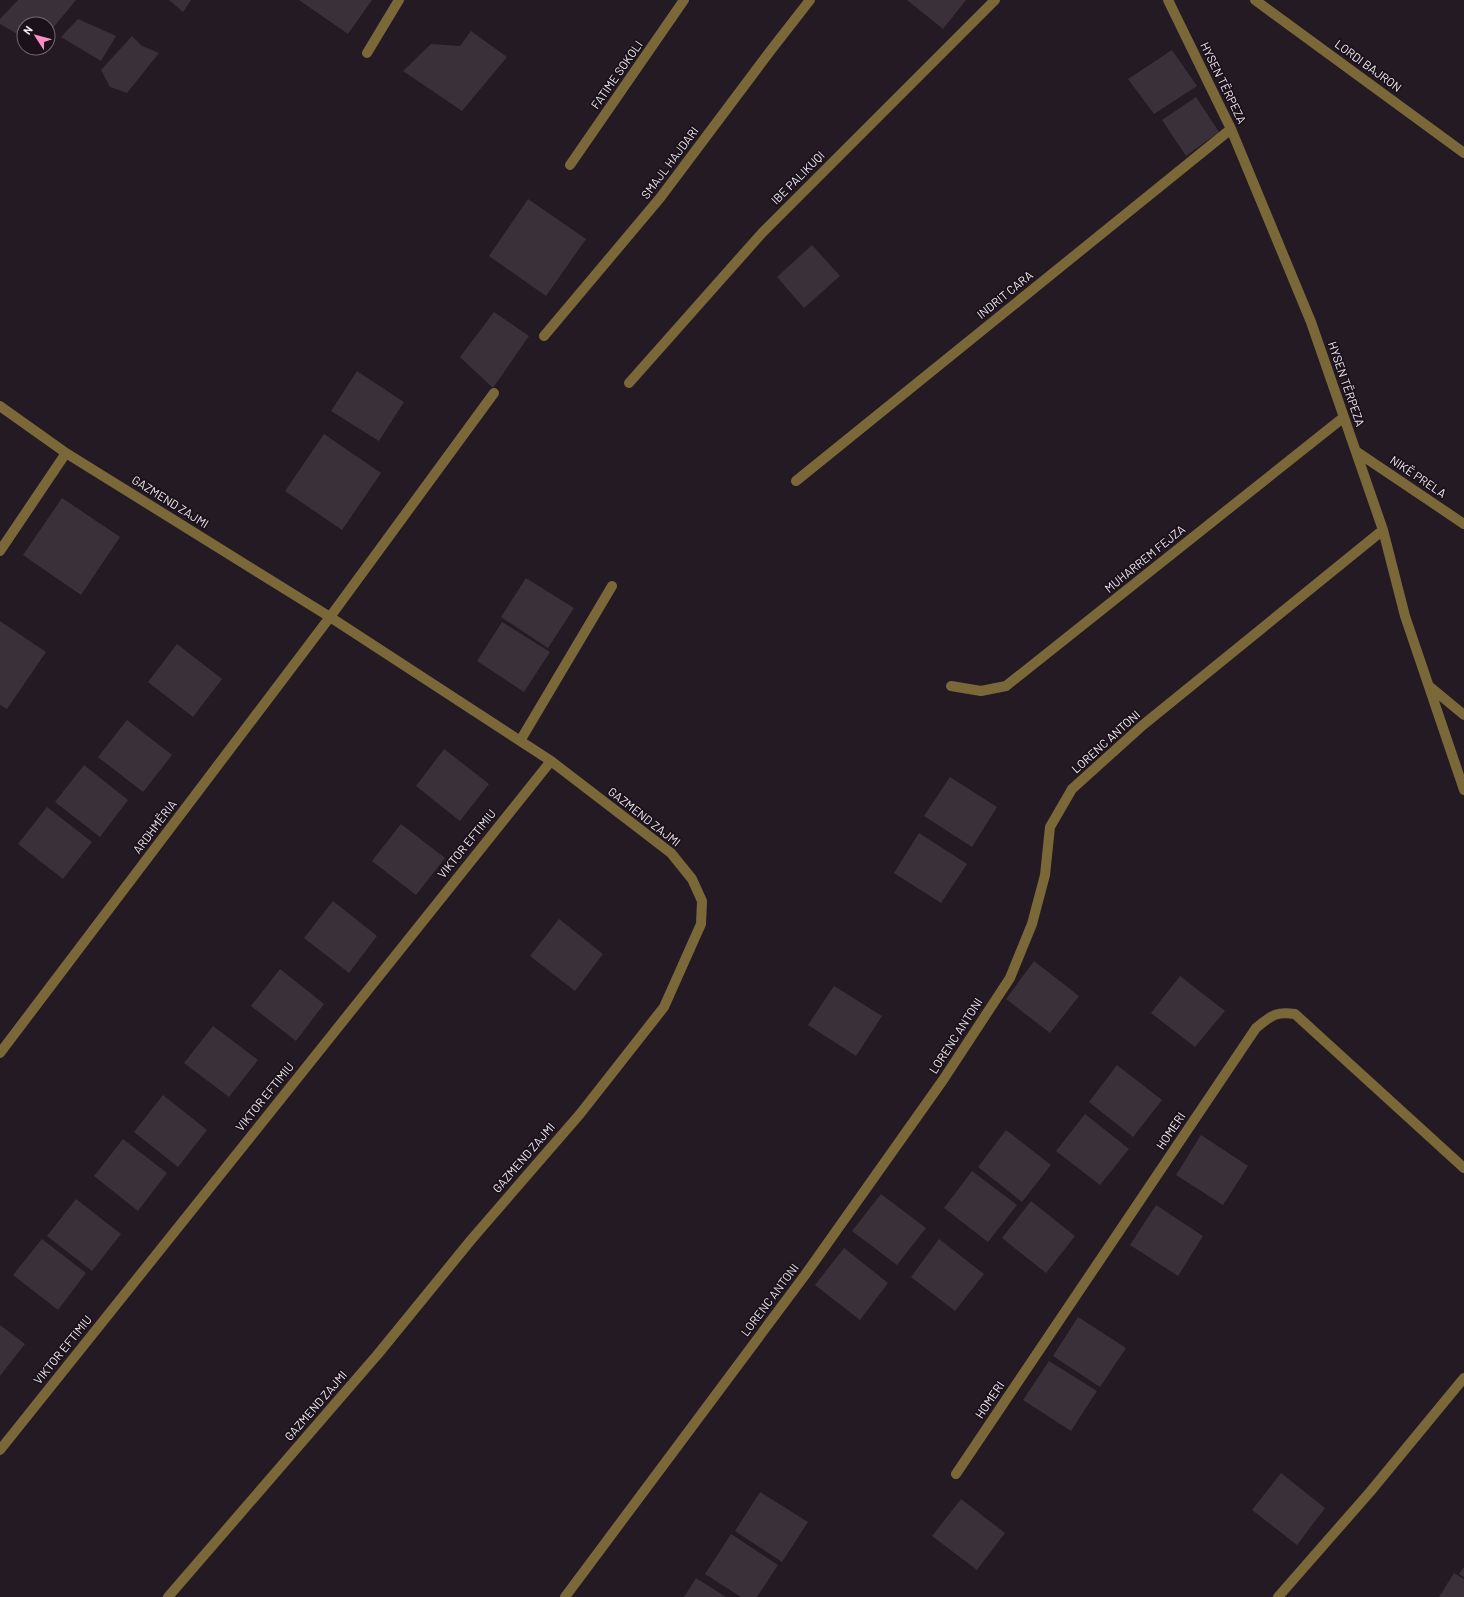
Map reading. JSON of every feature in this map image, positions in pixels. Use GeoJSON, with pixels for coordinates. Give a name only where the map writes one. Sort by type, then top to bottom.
{"type":"FeatureCollection","features":[{"type":"Feature","properties":{"kind":"street"},"geometry":{"type":"LineString","coordinates":[[367,53],[399,0]]}},
{"type":"Feature","properties":{"kind":"street","name":"FATIME SOKOLI"},"geometry":{"type":"LineString","coordinates":[[570,165],[684,0]]}},
{"type":"Feature","properties":{"kind":"street","name":"SMAJL HAJDARI"},"geometry":{"type":"LineString","coordinates":[[544,336],[660,198],[810,0]]}},
{"type":"Feature","properties":{"kind":"street","name":"IBE PALIKUQI"},"geometry":{"type":"LineString","coordinates":[[629,382],[762,233],[995,0]]}},
{"type":"Feature","properties":{"kind":"street","name":"HYSEN TËRPEZA"},"geometry":{"type":"LineString","coordinates":[[1168,0],[1231,129],[1311,322],[1383,530],[1405,616],[1464,790]]}},
{"type":"Feature","properties":{"kind":"street","name":"LORDI BAJRON"},"geometry":{"type":"LineString","coordinates":[[1256,0],[1464,154]]}},
{"type":"Feature","properties":{"kind":"street","name":"INDRIT CARA"},"geometry":{"type":"LineString","coordinates":[[796,481],[1231,129]]}},
{"type":"Feature","properties":{"kind":"street"},"geometry":{"type":"LineString","coordinates":[[330,617],[494,393]]}},
{"type":"Feature","properties":{"kind":"street","name":"GAZMEND ZAJMI"},"geometry":{"type":"LineString","coordinates":[[0,406],[66,453],[330,617],[551,761],[671,853],[692,880],[702,901],[701,924],[664,1007],[580,1114],[471,1240],[378,1354],[168,1597]]}},
{"type":"Feature","properties":{"kind":"street","name":"MUHARREM FEJZA"},"geometry":{"type":"LineString","coordinates":[[950,686],[981,692],[1006,686],[1344,417]]}},
{"type":"Feature","properties":{"kind":"street","name":"NIKË PRELA"},"geometry":{"type":"LineString","coordinates":[[1357,452],[1464,524]]}},
{"type":"Feature","properties":{"kind":"street"},"geometry":{"type":"LineString","coordinates":[[0,551],[66,453]]}},
{"type":"Feature","properties":{"kind":"street","name":"LORENC ANTONI"},"geometry":{"type":"LineString","coordinates":[[565,1597],[810,1268],[943,1080],[1010,978],[1032,924],[1045,875],[1050,827],[1072,789],[1149,720],[1383,530]]}},
{"type":"Feature","properties":{"kind":"street"},"geometry":{"type":"LineString","coordinates":[[520,741],[612,586]]}},
{"type":"Feature","properties":{"kind":"street","name":"ARDHMËRIA"},"geometry":{"type":"LineString","coordinates":[[0,1053],[330,617]]}},
{"type":"Feature","properties":{"kind":"street"},"geometry":{"type":"LineString","coordinates":[[1429,686],[1464,715]]}},
{"type":"Feature","properties":{"kind":"street","name":"VIKTOR EFTIMIU"},"geometry":{"type":"LineString","coordinates":[[0,1450],[551,761]]}},
{"type":"Feature","properties":{"kind":"street","name":"HOMERI"},"geometry":{"type":"LineString","coordinates":[[956,1474],[1256,1028],[1270,1016],[1282,1012],[1295,1014],[1464,1168]]}},
{"type":"Feature","properties":{"kind":"street"},"geometry":{"type":"LineString","coordinates":[[1278,1597],[1370,1492],[1464,1378]]}},
{"type":"Feature","properties":{"kind":"building"},"geometry":{"type":"Polygon","coordinates":[[[18,0],[76,0],[56,24],[56,16],[16,16],[16,33],[0,24],[0,19],[18,0]]]}},
{"type":"Feature","properties":{"kind":"building"},"geometry":{"type":"Polygon","coordinates":[[[169,0],[191,0],[183,12],[169,0]]]}},
{"type":"Feature","properties":{"kind":"building"},"geometry":{"type":"Polygon","coordinates":[[[299,0],[372,0],[348,34],[299,0]]]}},
{"type":"Feature","properties":{"kind":"building"},"geometry":{"type":"Polygon","coordinates":[[[907,0],[966,0],[943,29],[907,0]]]}},
{"type":"Feature","properties":{"kind":"building"},"geometry":{"type":"Polygon","coordinates":[[[78,19],[116,36],[101,61],[61,37],[78,19]]]}},
{"type":"Feature","properties":{"kind":"building"},"geometry":{"type":"Polygon","coordinates":[[[471,31],[507,57],[462,111],[403,71],[431,44],[460,46],[471,31]]]}},
{"type":"Feature","properties":{"kind":"building"},"geometry":{"type":"Polygon","coordinates":[[[132,36],[142,46],[159,53],[127,93],[110,87],[101,70],[132,36]]]}},
{"type":"Feature","properties":{"kind":"building"},"geometry":{"type":"Polygon","coordinates":[[[1172,50],[1197,86],[1154,114],[1128,79],[1172,50]]]}},
{"type":"Feature","properties":{"kind":"building"},"geometry":{"type":"Polygon","coordinates":[[[1196,97],[1219,132],[1186,156],[1162,120],[1196,97]]]}},
{"type":"Feature","properties":{"kind":"building"},"geometry":{"type":"Polygon","coordinates":[[[528,199],[586,239],[546,296],[489,256],[528,199]]]}},
{"type":"Feature","properties":{"kind":"building"},"geometry":{"type":"Polygon","coordinates":[[[812,245],[840,276],[804,308],[777,277],[812,245]]]}},
{"type":"Feature","properties":{"kind":"building"},"geometry":{"type":"Polygon","coordinates":[[[494,312],[529,336],[493,388],[460,357],[494,312]]]}},
{"type":"Feature","properties":{"kind":"building"},"geometry":{"type":"Polygon","coordinates":[[[357,371],[404,402],[379,441],[331,411],[357,371]]]}},
{"type":"Feature","properties":{"kind":"building"},"geometry":{"type":"Polygon","coordinates":[[[324,434],[381,473],[342,530],[285,491],[324,434]]]}},
{"type":"Feature","properties":{"kind":"building"},"geometry":{"type":"Polygon","coordinates":[[[62,498],[120,537],[81,595],[23,555],[62,498]]]}},
{"type":"Feature","properties":{"kind":"building"},"geometry":{"type":"Polygon","coordinates":[[[526,578],[574,608],[548,648],[501,617],[526,578]]]}},
{"type":"Feature","properties":{"kind":"building"},"geometry":{"type":"Polygon","coordinates":[[[0,621],[46,652],[7,709],[0,705],[0,621]]]}},
{"type":"Feature","properties":{"kind":"building"},"geometry":{"type":"Polygon","coordinates":[[[502,622],[550,652],[524,692],[477,661],[502,622]]]}},
{"type":"Feature","properties":{"kind":"building"},"geometry":{"type":"Polygon","coordinates":[[[177,644],[222,679],[193,717],[148,682],[177,644]]]}},
{"type":"Feature","properties":{"kind":"building"},"geometry":{"type":"Polygon","coordinates":[[[127,720],[172,755],[143,792],[98,757],[127,720]]]}},
{"type":"Feature","properties":{"kind":"building"},"geometry":{"type":"Polygon","coordinates":[[[444,749],[489,784],[460,821],[416,786],[444,749]]]}},
{"type":"Feature","properties":{"kind":"building"},"geometry":{"type":"Polygon","coordinates":[[[84,765],[128,800],[100,837],[55,802],[84,765]]]}},
{"type":"Feature","properties":{"kind":"building"},"geometry":{"type":"Polygon","coordinates":[[[950,777],[997,807],[972,847],[924,816],[950,777]]]}},
{"type":"Feature","properties":{"kind":"building"},"geometry":{"type":"Polygon","coordinates":[[[47,807],[92,842],[63,879],[18,844],[47,807]]]}},
{"type":"Feature","properties":{"kind":"building"},"geometry":{"type":"Polygon","coordinates":[[[401,824],[445,858],[416,895],[372,861],[401,824]]]}},
{"type":"Feature","properties":{"kind":"building"},"geometry":{"type":"Polygon","coordinates":[[[919,833],[967,864],[941,903],[894,873],[919,833]]]}},
{"type":"Feature","properties":{"kind":"building"},"geometry":{"type":"Polygon","coordinates":[[[333,901],[377,936],[349,973],[304,938],[333,901]]]}},
{"type":"Feature","properties":{"kind":"building"},"geometry":{"type":"Polygon","coordinates":[[[559,919],[603,954],[575,991],[530,956],[559,919]]]}},
{"type":"Feature","properties":{"kind":"building"},"geometry":{"type":"Polygon","coordinates":[[[1034,961],[1079,996],[1050,1033],[1006,999],[1034,961]]]}},
{"type":"Feature","properties":{"kind":"building"},"geometry":{"type":"Polygon","coordinates":[[[280,969],[324,1004],[296,1041],[251,1006],[280,969]]]}},
{"type":"Feature","properties":{"kind":"building"},"geometry":{"type":"Polygon","coordinates":[[[1180,976],[1225,1011],[1195,1047],[1151,1013],[1180,976]]]}},
{"type":"Feature","properties":{"kind":"building"},"geometry":{"type":"Polygon","coordinates":[[[834,986],[882,1016],[856,1056],[808,1025],[834,986]]]}},
{"type":"Feature","properties":{"kind":"building"},"geometry":{"type":"Polygon","coordinates":[[[213,1026],[258,1060],[229,1097],[184,1063],[213,1026]]]}},
{"type":"Feature","properties":{"kind":"building"},"geometry":{"type":"Polygon","coordinates":[[[1117,1065],[1162,1100],[1133,1137],[1089,1102],[1117,1065]]]}},
{"type":"Feature","properties":{"kind":"building"},"geometry":{"type":"Polygon","coordinates":[[[163,1095],[207,1130],[178,1167],[134,1132],[163,1095]]]}},
{"type":"Feature","properties":{"kind":"building"},"geometry":{"type":"Polygon","coordinates":[[[1085,1114],[1129,1149],[1100,1185],[1056,1151],[1085,1114]]]}},
{"type":"Feature","properties":{"kind":"building"},"geometry":{"type":"Polygon","coordinates":[[[1006,1130],[1051,1165],[1022,1202],[978,1167],[1006,1130]]]}},
{"type":"Feature","properties":{"kind":"building"},"geometry":{"type":"Polygon","coordinates":[[[1201,1135],[1248,1166],[1223,1205],[1176,1175],[1201,1135]]]}},
{"type":"Feature","properties":{"kind":"building"},"geometry":{"type":"Polygon","coordinates":[[[123,1139],[167,1173],[138,1211],[94,1176],[123,1139]]]}},
{"type":"Feature","properties":{"kind":"building"},"geometry":{"type":"Polygon","coordinates":[[[972,1171],[1017,1205],[988,1242],[944,1208],[972,1171]]]}},
{"type":"Feature","properties":{"kind":"building"},"geometry":{"type":"Polygon","coordinates":[[[881,1194],[926,1228],[897,1265],[852,1231],[881,1194]]]}},
{"type":"Feature","properties":{"kind":"building"},"geometry":{"type":"Polygon","coordinates":[[[76,1199],[121,1234],[92,1271],[47,1236],[76,1199]]]}},
{"type":"Feature","properties":{"kind":"building"},"geometry":{"type":"Polygon","coordinates":[[[1031,1201],[1075,1236],[1046,1273],[1002,1238],[1031,1201]]]}},
{"type":"Feature","properties":{"kind":"building"},"geometry":{"type":"Polygon","coordinates":[[[1156,1205],[1203,1236],[1178,1276],[1130,1245],[1156,1205]]]}},
{"type":"Feature","properties":{"kind":"building"},"geometry":{"type":"Polygon","coordinates":[[[42,1239],[86,1273],[58,1310],[13,1275],[42,1239]]]}},
{"type":"Feature","properties":{"kind":"building"},"geometry":{"type":"Polygon","coordinates":[[[939,1239],[984,1274],[955,1311],[911,1277],[939,1239]]]}},
{"type":"Feature","properties":{"kind":"building"},"geometry":{"type":"Polygon","coordinates":[[[844,1248],[888,1283],[860,1320],[815,1285],[844,1248]]]}},
{"type":"Feature","properties":{"kind":"building"},"geometry":{"type":"Polygon","coordinates":[[[1078,1317],[1126,1348],[1100,1387],[1053,1356],[1078,1317]]]}},
{"type":"Feature","properties":{"kind":"building"},"geometry":{"type":"Polygon","coordinates":[[[0,1325],[25,1344],[0,1376],[0,1325]]]}},
{"type":"Feature","properties":{"kind":"building"},"geometry":{"type":"Polygon","coordinates":[[[1049,1361],[1097,1391],[1071,1431],[1023,1400],[1049,1361]]]}},
{"type":"Feature","properties":{"kind":"building"},"geometry":{"type":"Polygon","coordinates":[[[1281,1473],[1325,1508],[1297,1545],[1252,1510],[1281,1473]]]}},
{"type":"Feature","properties":{"kind":"building"},"geometry":{"type":"Polygon","coordinates":[[[760,1492],[808,1522],[782,1562],[735,1531],[760,1492]]]}},
{"type":"Feature","properties":{"kind":"building"},"geometry":{"type":"Polygon","coordinates":[[[961,1499],[1005,1533],[977,1570],[932,1536],[961,1499]]]}},
{"type":"Feature","properties":{"kind":"building"},"geometry":{"type":"Polygon","coordinates":[[[731,1534],[778,1565],[757,1597],[741,1597],[705,1574],[731,1534]]]}},
{"type":"Feature","properties":{"kind":"building"},"geometry":{"type":"Polygon","coordinates":[[[1464,1567],[1464,1577],[1459,1574],[1464,1567]]]}},
{"type":"Feature","properties":{"kind":"building"},"geometry":{"type":"Polygon","coordinates":[[[1454,1573],[1464,1579],[1464,1597],[1439,1597],[1454,1573]]]}},
{"type":"Feature","properties":{"kind":"building"},"geometry":{"type":"Polygon","coordinates":[[[696,1578],[726,1597],[684,1597],[696,1578]]]}}]}
